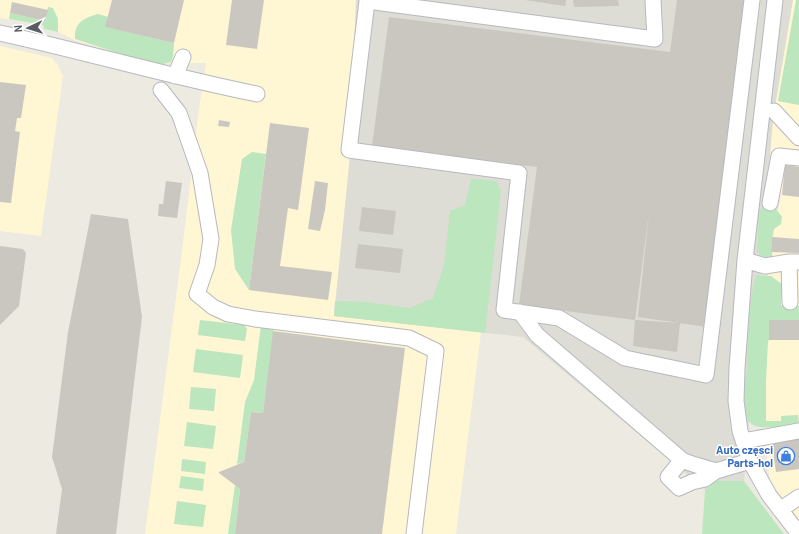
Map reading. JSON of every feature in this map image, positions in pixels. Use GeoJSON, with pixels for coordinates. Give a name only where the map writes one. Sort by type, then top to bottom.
{"type":"FeatureCollection","features":[{"type":"Feature","properties":{"kind":"lane"},"geometry":{"type":"LineString","coordinates":[[653,0],[655,39],[367,1],[349,150],[519,173],[504,310],[559,318],[625,358],[706,375],[752,0]]}},
{"type":"Feature","properties":{"kind":"lane"},"geometry":{"type":"LineString","coordinates":[[775,0],[745,260],[736,390],[738,420],[750,461],[762,485],[799,534]]}},
{"type":"Feature","properties":{"kind":"lane"},"geometry":{"type":"LineString","coordinates":[[0,33],[58,46],[175,76],[257,94]]}},
{"type":"Feature","properties":{"kind":"lane"},"geometry":{"type":"LineString","coordinates":[[175,76],[183,57]]}},
{"type":"Feature","properties":{"kind":"lane"},"geometry":{"type":"LineString","coordinates":[[161,90],[179,113],[200,173],[211,238],[207,265],[197,294],[213,307],[228,314],[255,319],[410,338],[436,351],[414,534]]}},
{"type":"Feature","properties":{"kind":"lane"},"geometry":{"type":"LineString","coordinates":[[774,111],[799,138]]}},
{"type":"Feature","properties":{"kind":"lane"},"geometry":{"type":"LineString","coordinates":[[770,203],[779,156],[799,158]]}},
{"type":"Feature","properties":{"kind":"lane"},"geometry":{"type":"LineString","coordinates":[[745,260],[766,266],[794,262],[790,302]]}},
{"type":"Feature","properties":{"kind":"lane"},"geometry":{"type":"LineString","coordinates":[[520,312],[537,335],[682,460],[716,471]]}},
{"type":"Feature","properties":{"kind":"lane"},"geometry":{"type":"LineString","coordinates":[[743,441],[799,431]]}},
{"type":"Feature","properties":{"kind":"lane"},"geometry":{"type":"LineString","coordinates":[[682,460],[668,477],[679,488],[692,482],[705,479],[716,471],[750,461]]}},
{"type":"Feature","properties":{"kind":"lane"},"geometry":{"type":"LineString","coordinates":[[780,510],[799,497]]}},
{"type":"Feature","properties":{"kind":"shaded area"},"geometry":{"type":"Polygon","coordinates":[[[0,0],[356,0],[350,156],[334,316],[481,332],[456,534],[145,534],[206,63],[156,63],[77,41],[58,32],[44,29],[43,25],[0,18],[0,0]]]}},
{"type":"Feature","properties":{"kind":"shaded area"},"geometry":{"type":"Polygon","coordinates":[[[356,0],[793,0],[773,119],[744,481],[705,490],[523,337],[334,316],[350,156],[356,0]]]}},
{"type":"Feature","properties":{"kind":"shaded area"},"geometry":{"type":"Polygon","coordinates":[[[789,0],[799,0],[799,519],[770,483],[763,421],[767,286],[773,211],[778,210],[781,195],[761,192],[789,0]]]}},
{"type":"Feature","properties":{"kind":"shaded area"},"geometry":{"type":"Polygon","coordinates":[[[0,46],[52,58],[63,76],[41,236],[0,231],[0,46]]]}},
{"type":"Feature","properties":{"kind":"green space"},"geometry":{"type":"Polygon","coordinates":[[[796,0],[799,0],[799,105],[778,101],[796,0]]]}},
{"type":"Feature","properties":{"kind":"green space"},"geometry":{"type":"Polygon","coordinates":[[[48,7],[53,8],[58,19],[58,32],[44,29],[43,25],[9,19],[10,13],[45,21],[48,7]]]}},
{"type":"Feature","properties":{"kind":"green space"},"geometry":{"type":"Polygon","coordinates":[[[98,14],[108,17],[106,27],[174,43],[171,62],[162,64],[146,62],[75,39],[76,28],[78,25],[84,19],[98,14]]]}},
{"type":"Feature","properties":{"kind":"green space"},"geometry":{"type":"Polygon","coordinates":[[[252,152],[266,154],[249,290],[235,269],[231,230],[242,159],[252,152]]]}},
{"type":"Feature","properties":{"kind":"green space"},"geometry":{"type":"Polygon","coordinates":[[[471,179],[496,181],[501,191],[485,333],[334,316],[335,301],[365,302],[410,308],[433,298],[444,266],[450,211],[465,205],[471,179]]]}},
{"type":"Feature","properties":{"kind":"green space"},"geometry":{"type":"Polygon","coordinates":[[[765,205],[776,209],[782,217],[781,224],[774,229],[771,247],[773,258],[771,259],[762,256],[757,252],[759,212],[765,205]]]}},
{"type":"Feature","properties":{"kind":"green space"},"geometry":{"type":"Polygon","coordinates":[[[757,275],[771,276],[782,284],[781,305],[799,306],[799,320],[768,341],[766,382],[766,421],[781,421],[781,416],[798,415],[799,423],[797,424],[767,428],[756,426],[749,421],[743,410],[752,291],[757,275]]]}},
{"type":"Feature","properties":{"kind":"green space"},"geometry":{"type":"Polygon","coordinates":[[[200,320],[244,325],[247,329],[245,341],[198,335],[200,320]]]}},
{"type":"Feature","properties":{"kind":"green space"},"geometry":{"type":"Polygon","coordinates":[[[261,325],[274,327],[263,413],[251,412],[244,462],[237,464],[245,402],[254,380],[261,325]]]}},
{"type":"Feature","properties":{"kind":"green space"},"geometry":{"type":"Polygon","coordinates":[[[196,349],[243,355],[240,378],[193,372],[196,349]]]}},
{"type":"Feature","properties":{"kind":"green space"},"geometry":{"type":"Polygon","coordinates":[[[191,387],[216,389],[214,411],[189,409],[191,387]]]}},
{"type":"Feature","properties":{"kind":"green space"},"geometry":{"type":"Polygon","coordinates":[[[187,422],[216,426],[213,449],[184,446],[187,422]]]}},
{"type":"Feature","properties":{"kind":"green space"},"geometry":{"type":"Polygon","coordinates":[[[182,459],[206,462],[205,474],[181,471],[182,459]]]}},
{"type":"Feature","properties":{"kind":"green space"},"geometry":{"type":"Polygon","coordinates":[[[181,476],[204,479],[203,491],[179,488],[181,476]]]}},
{"type":"Feature","properties":{"kind":"green space"},"geometry":{"type":"Polygon","coordinates":[[[716,481],[744,481],[784,534],[702,534],[705,490],[716,481]]]}},
{"type":"Feature","properties":{"kind":"green space"},"geometry":{"type":"Polygon","coordinates":[[[235,485],[240,489],[235,534],[228,534],[235,485]]]}},
{"type":"Feature","properties":{"kind":"green space"},"geometry":{"type":"Polygon","coordinates":[[[177,501],[206,505],[203,527],[174,524],[177,501]]]}},
{"type":"Feature","properties":{"kind":"building"},"geometry":{"type":"Polygon","coordinates":[[[112,0],[184,0],[174,43],[105,27],[112,0]]]}},
{"type":"Feature","properties":{"kind":"building"},"geometry":{"type":"Polygon","coordinates":[[[232,0],[264,0],[257,49],[226,45],[232,0]]]}},
{"type":"Feature","properties":{"kind":"building"},"geometry":{"type":"Polygon","coordinates":[[[525,0],[566,0],[565,6],[525,0]]]}},
{"type":"Feature","properties":{"kind":"building"},"geometry":{"type":"Polygon","coordinates":[[[573,0],[618,0],[619,6],[574,7],[573,0]]]}},
{"type":"Feature","properties":{"kind":"building"},"geometry":{"type":"Polygon","coordinates":[[[677,0],[747,0],[707,327],[638,317],[649,212],[635,320],[519,305],[537,167],[372,146],[389,17],[670,52],[677,0]]]}},
{"type":"Feature","properties":{"kind":"building"},"geometry":{"type":"Polygon","coordinates":[[[12,2],[48,10],[45,21],[10,13],[12,2]]]}},
{"type":"Feature","properties":{"kind":"building"},"geometry":{"type":"Polygon","coordinates":[[[0,82],[26,85],[21,118],[17,118],[15,131],[20,132],[11,203],[0,202],[0,82]]]}},
{"type":"Feature","properties":{"kind":"building"},"geometry":{"type":"Polygon","coordinates":[[[219,120],[230,122],[229,127],[218,126],[219,120]]]}},
{"type":"Feature","properties":{"kind":"building"},"geometry":{"type":"Polygon","coordinates":[[[270,123],[309,128],[298,210],[288,208],[280,266],[332,272],[328,300],[249,290],[270,123]]]}},
{"type":"Feature","properties":{"kind":"building"},"geometry":{"type":"Polygon","coordinates":[[[785,165],[799,167],[799,197],[782,195],[785,165]]]}},
{"type":"Feature","properties":{"kind":"building"},"geometry":{"type":"Polygon","coordinates":[[[166,181],[182,183],[177,218],[158,216],[159,204],[163,204],[166,181]]]}},
{"type":"Feature","properties":{"kind":"building"},"geometry":{"type":"Polygon","coordinates":[[[315,181],[328,183],[325,210],[320,231],[308,229],[315,181]]]}},
{"type":"Feature","properties":{"kind":"building"},"geometry":{"type":"Polygon","coordinates":[[[362,207],[396,211],[393,235],[359,231],[362,207]]]}},
{"type":"Feature","properties":{"kind":"building"},"geometry":{"type":"Polygon","coordinates":[[[91,214],[128,219],[142,317],[116,534],[56,534],[62,489],[52,457],[68,332],[91,214]]]}},
{"type":"Feature","properties":{"kind":"building"},"geometry":{"type":"Polygon","coordinates":[[[772,237],[799,239],[799,253],[771,252],[772,237]]]}},
{"type":"Feature","properties":{"kind":"building"},"geometry":{"type":"Polygon","coordinates":[[[358,244],[403,249],[400,273],[355,268],[358,244]]]}},
{"type":"Feature","properties":{"kind":"building"},"geometry":{"type":"Polygon","coordinates":[[[0,246],[23,249],[26,253],[19,306],[0,325],[0,246]]]}},
{"type":"Feature","properties":{"kind":"building"},"geometry":{"type":"Polygon","coordinates":[[[635,320],[680,323],[677,352],[633,346],[635,320]]]}},
{"type":"Feature","properties":{"kind":"building"},"geometry":{"type":"Polygon","coordinates":[[[769,320],[799,320],[799,340],[769,340],[769,320]]]}},
{"type":"Feature","properties":{"kind":"building"},"geometry":{"type":"Polygon","coordinates":[[[273,331],[405,348],[382,534],[235,534],[240,489],[219,472],[244,462],[251,412],[263,413],[273,331]]]}},
{"type":"Feature","properties":{"kind":"building","name":"Auto częsci Parts-hol"},"geometry":{"type":"Polygon","coordinates":[[[799,439],[799,469],[776,472],[772,443],[799,439]]]}},
{"type":"Feature","properties":{"kind":"place","name":"Auto częsci Parts-hol"},"geometry":{"type":"Point","coordinates":[786,456]}}]}
